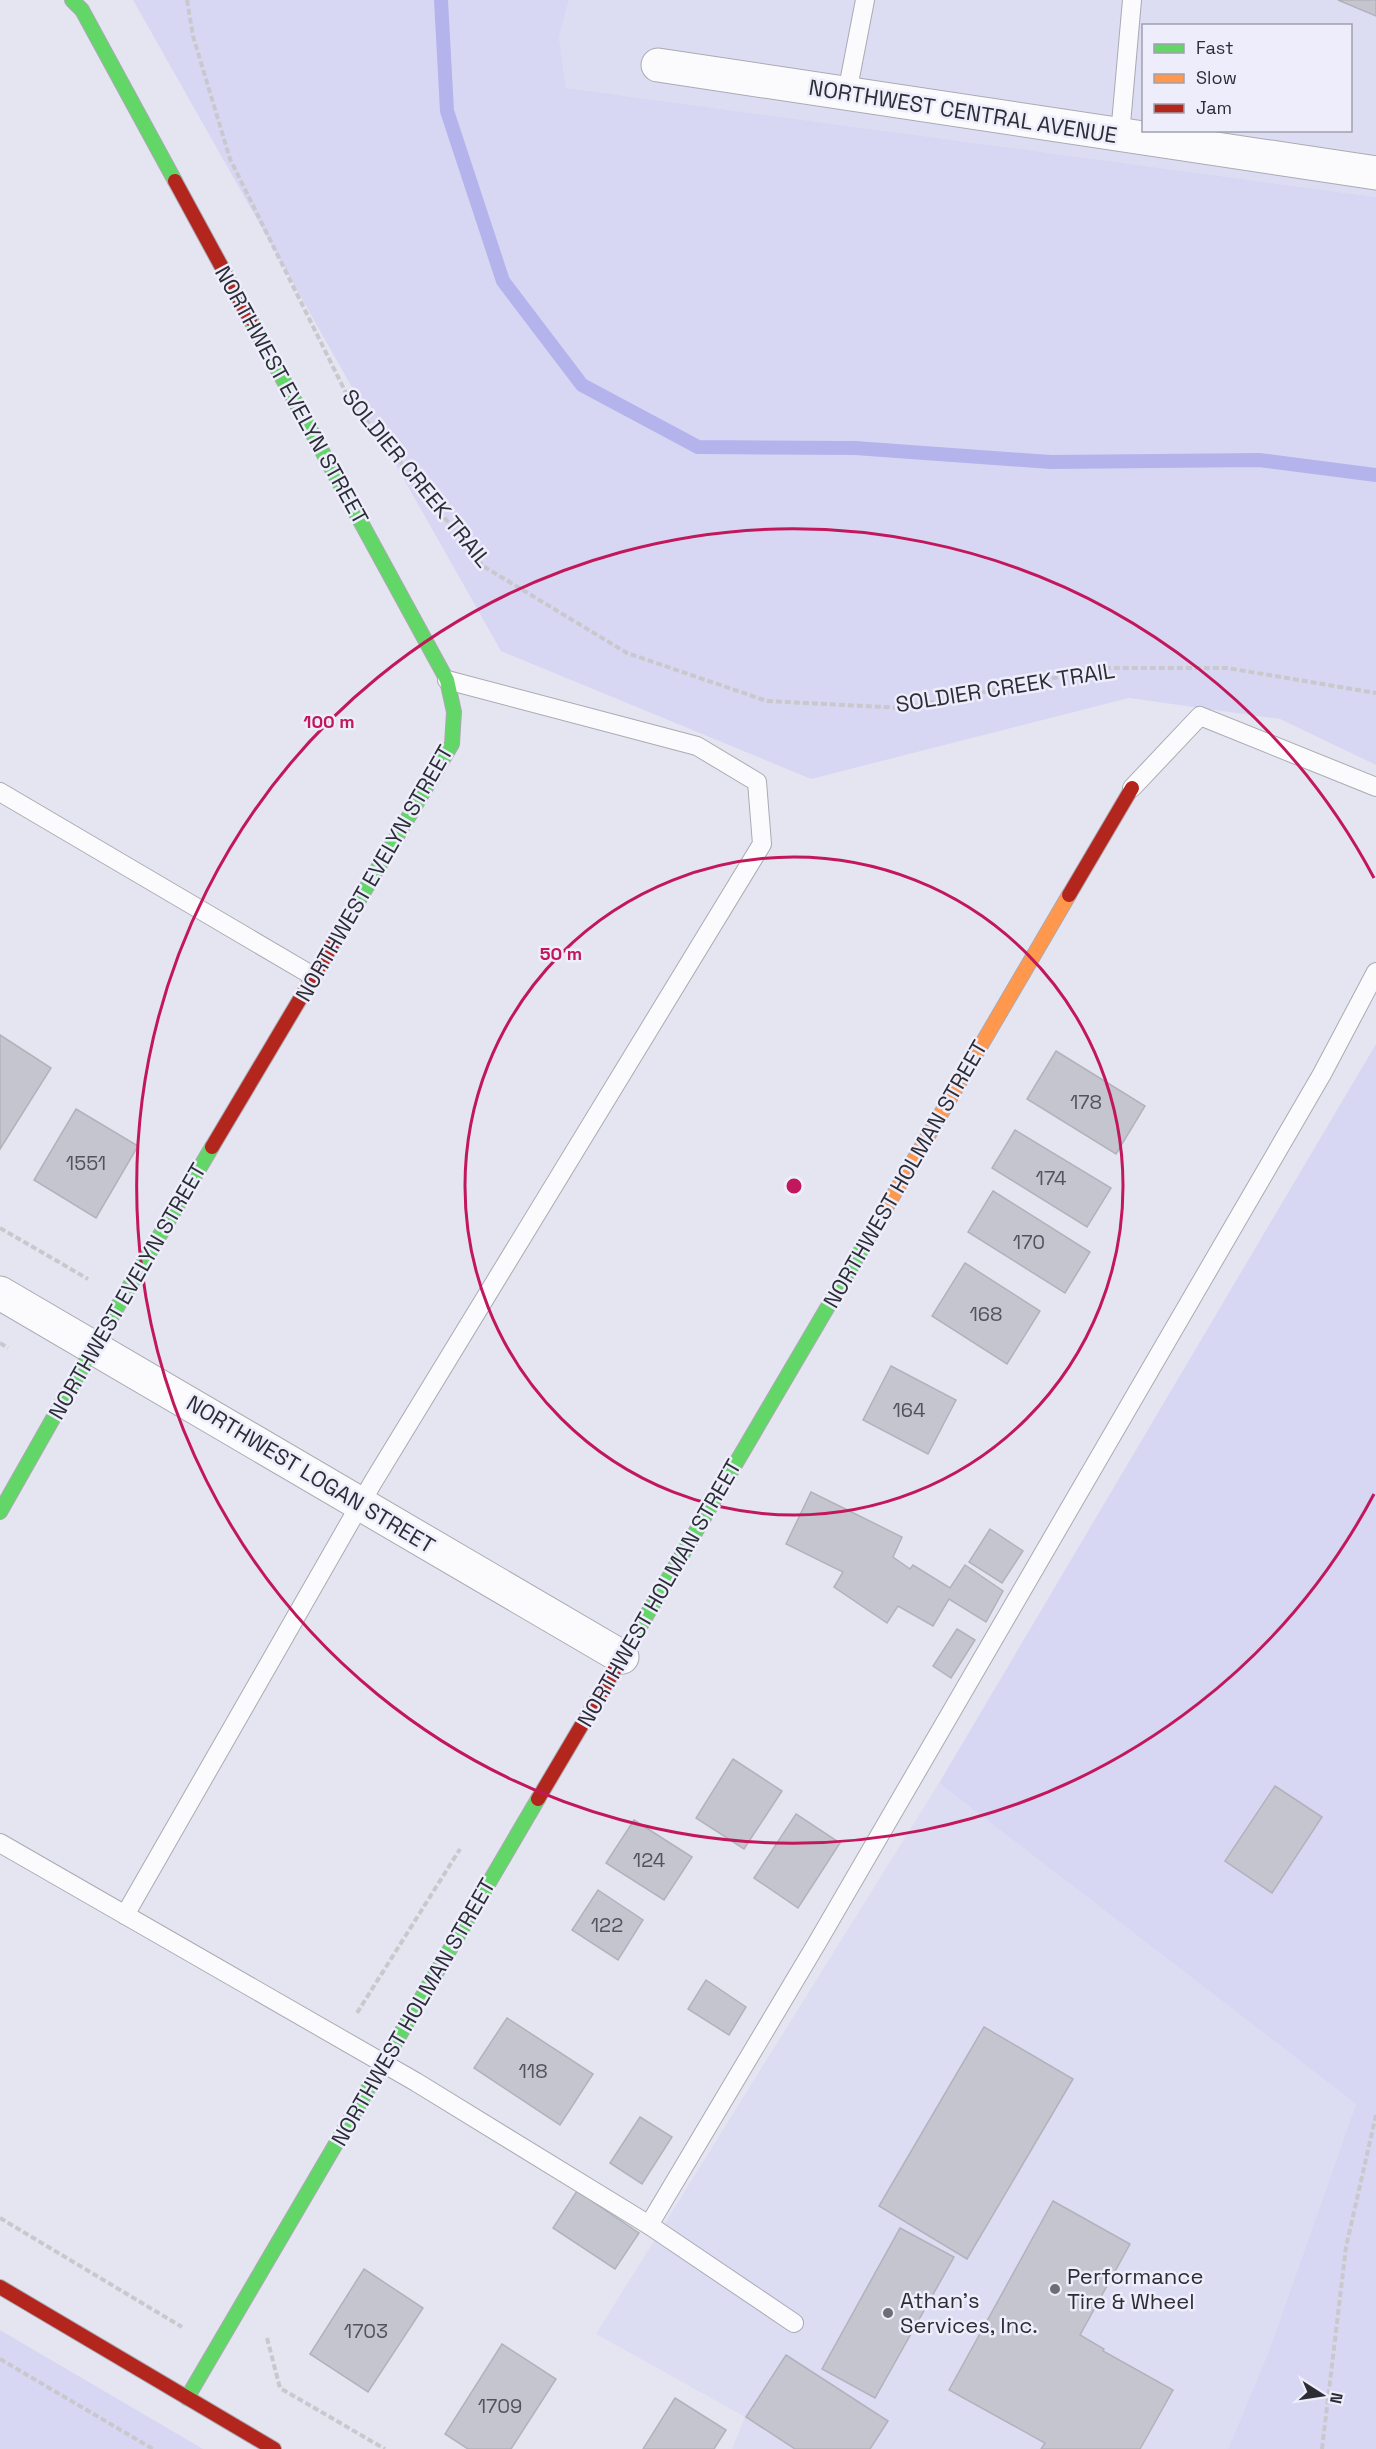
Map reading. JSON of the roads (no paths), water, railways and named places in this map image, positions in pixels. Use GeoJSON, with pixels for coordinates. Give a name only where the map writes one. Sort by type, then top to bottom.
{"type":"FeatureCollection","features":[{"type":"Feature","properties":{"kind":"street","name":"NORTHWEST EVELYN STREET"},"geometry":{"type":"LineString","coordinates":[[0,1512],[93,1348],[452,744],[455,712],[447,681],[82,10],[72,0]]}},
{"type":"Feature","properties":{"kind":"street","name":"NORTHWEST CENTRAL AVENUE"},"geometry":{"type":"LineString","coordinates":[[658,65],[1376,173]]}},
{"type":"Feature","properties":{"kind":"street","name":"NORTHWEST HOLMAN STREET"},"geometry":{"type":"LineString","coordinates":[[186,2398],[1132,788]]}},
{"type":"Feature","properties":{"kind":"street","name":"NORTHWEST LOGAN STREET"},"geometry":{"type":"LineString","coordinates":[[0,1293],[93,1348],[124,1363],[622,1657]]}},
{"type":"Feature","properties":{"kind":"street"},"geometry":{"type":"LineString","coordinates":[[0,2287],[274,2449]]}},
{"type":"Feature","properties":{"kind":"lane"},"geometry":{"type":"LineString","coordinates":[[847,93],[865,0]]}},
{"type":"Feature","properties":{"kind":"lane"},"geometry":{"type":"LineString","coordinates":[[1120,135],[1126,42],[1132,0]]}},
{"type":"Feature","properties":{"kind":"lane"},"geometry":{"type":"LineString","coordinates":[[125,1915],[361,1504],[762,844],[758,783],[697,746],[447,681]]}},
{"type":"Feature","properties":{"kind":"lane"},"geometry":{"type":"LineString","coordinates":[[1132,788],[1200,716],[1376,788]]}},
{"type":"Feature","properties":{"kind":"lane"},"geometry":{"type":"LineString","coordinates":[[0,792],[314,976]]}},
{"type":"Feature","properties":{"kind":"lane"},"geometry":{"type":"LineString","coordinates":[[649,2225],[817,1943],[1274,1156],[1376,972]]}},
{"type":"Feature","properties":{"kind":"lane"},"geometry":{"type":"LineString","coordinates":[[0,1843],[340,2038],[649,2225],[794,2322]]}},
{"type":"Feature","properties":{"kind":"waterway"},"geometry":{"type":"LineString","coordinates":[[441,0],[447,111],[503,281],[582,385],[698,447],[855,448],[1051,462],[1259,460],[1376,475]]}},
{"type":"Feature","properties":{"kind":"place","name":"Performance Tire & Wheel"},"geometry":{"type":"Point","coordinates":[1055,2289]}},
{"type":"Feature","properties":{"kind":"place","name":"Athan's Services, Inc."},"geometry":{"type":"Point","coordinates":[888,2313]}}]}
